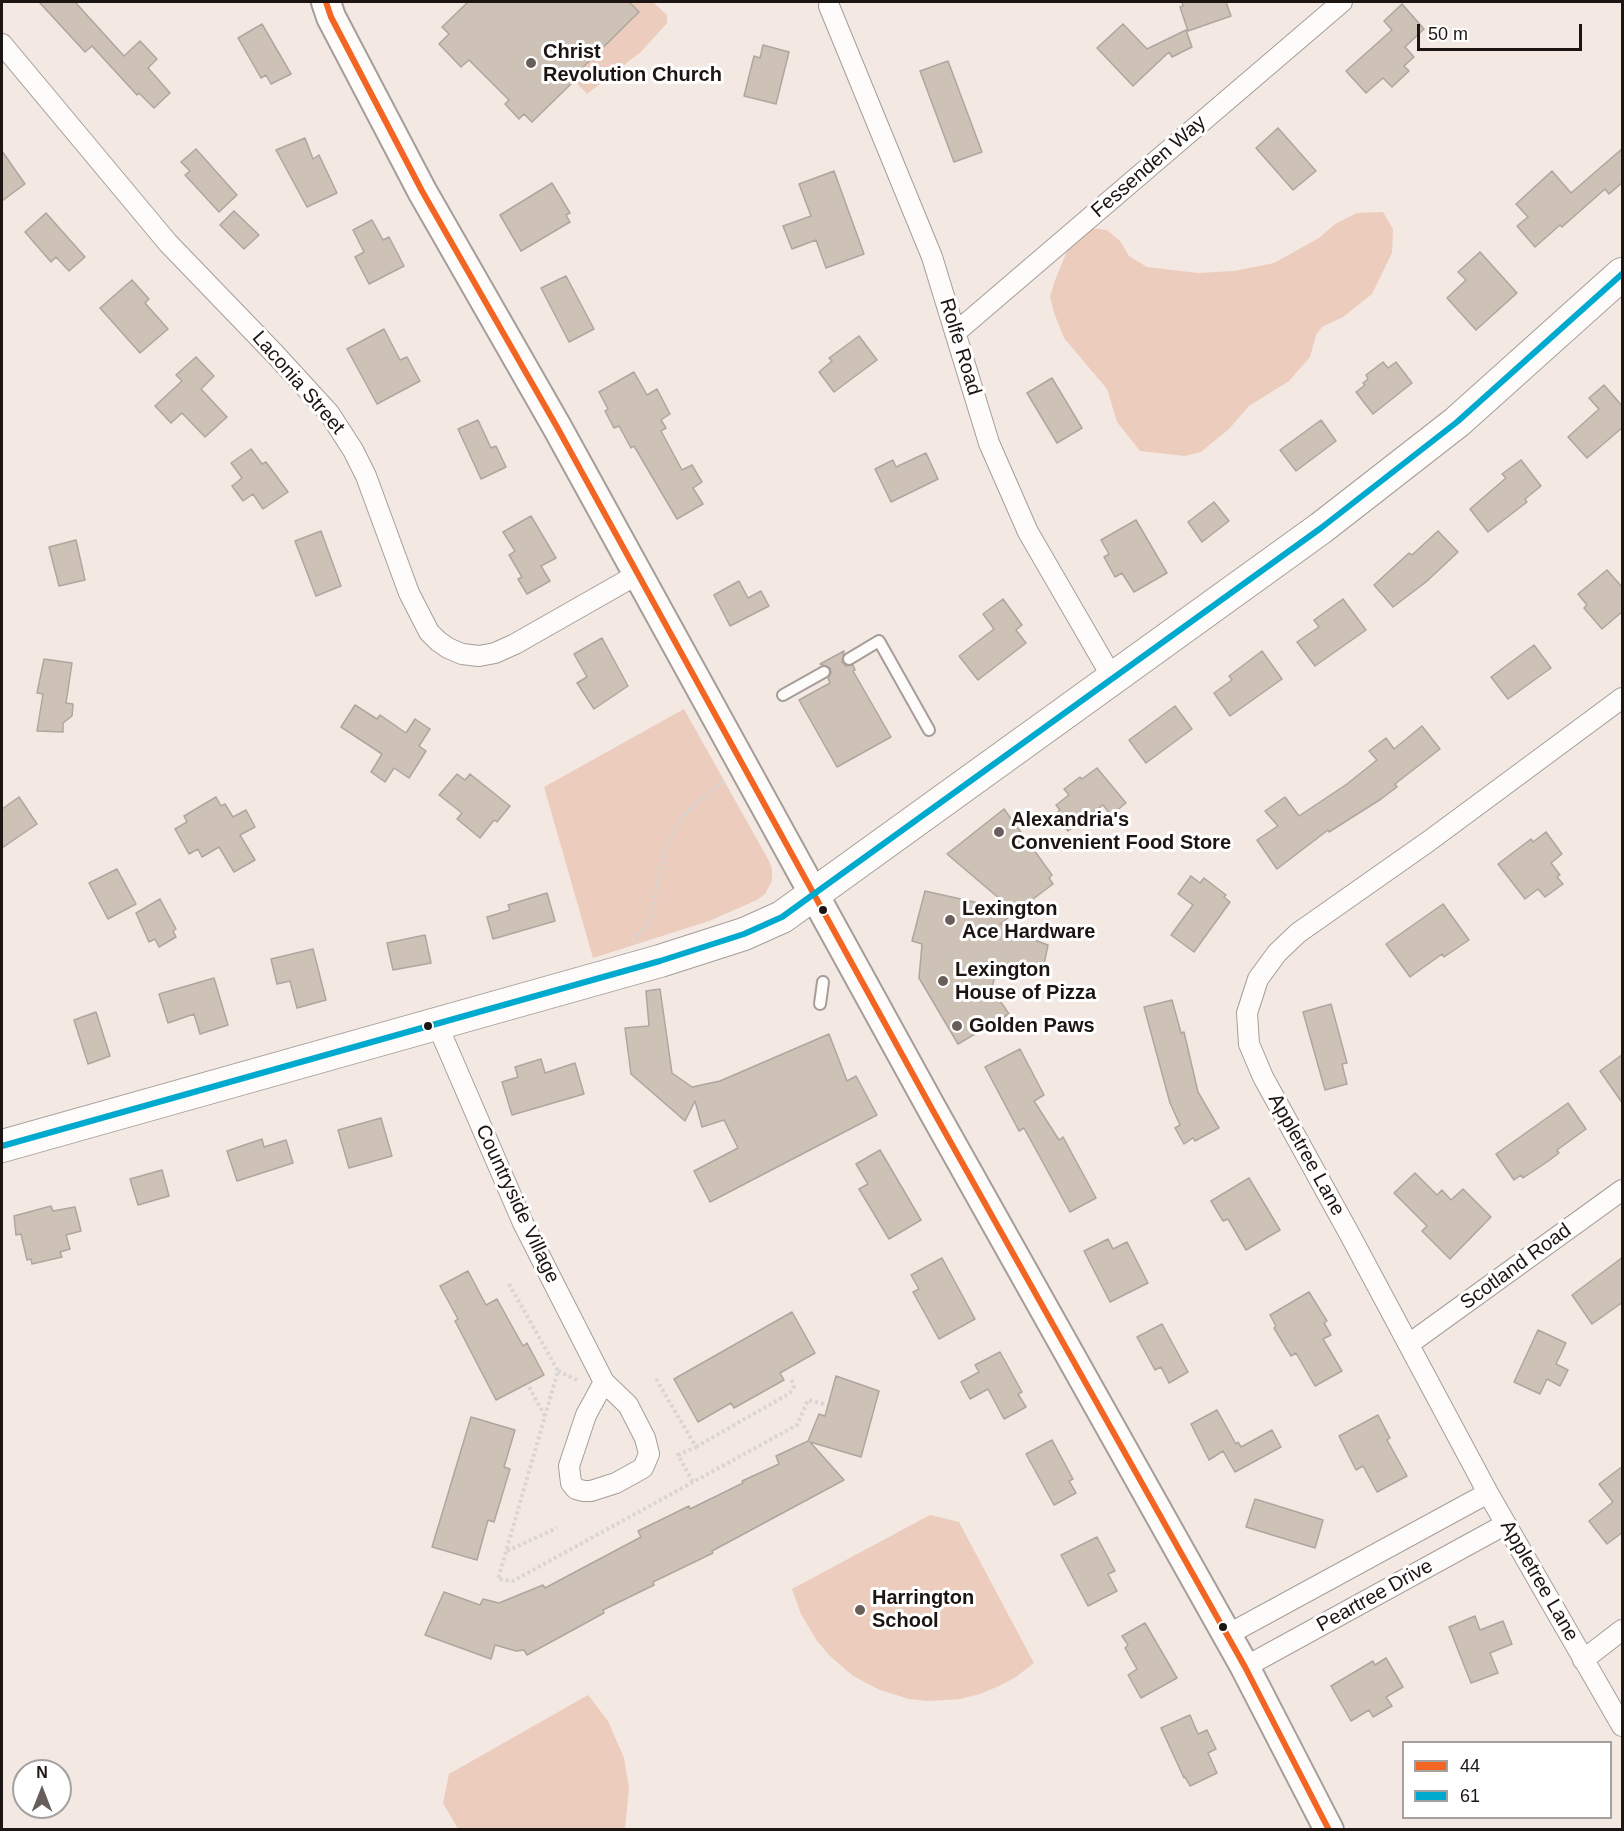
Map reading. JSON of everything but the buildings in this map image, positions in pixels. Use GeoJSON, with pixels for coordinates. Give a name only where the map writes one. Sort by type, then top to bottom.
{"type":"FeatureCollection","features":[{"type":"Feature","properties":{"kind":"main road"},"geometry":{"type":"LineString","coordinates":[[326,2],[331,17],[422,191],[638,574],[932,1109],[1245,1667],[1329,1830]]}},
{"type":"Feature","properties":{"kind":"main road"},"geometry":{"type":"LineString","coordinates":[[2,1146],[632,969],[744,934],[782,917],[1320,528],[1457,422],[1623,274]]}},
{"type":"Feature","properties":{"kind":"street","name":"Fessenden Way"},"geometry":{"type":"LineString","coordinates":[[955,333],[1342,2]]}},
{"type":"Feature","properties":{"kind":"street","name":"Rolfe Road"},"geometry":{"type":"LineString","coordinates":[[829,6],[932,257],[989,443],[1028,532],[1112,677]]}},
{"type":"Feature","properties":{"kind":"street","name":"Laconia Street"},"geometry":{"type":"LineString","coordinates":[[2,44],[168,243],[297,377],[335,422],[366,476],[409,593],[429,632],[438,641],[451,650],[471,656],[499,652],[638,574]]}},
{"type":"Feature","properties":{"kind":"street","name":"Appletree Lane"},"geometry":{"type":"LineString","coordinates":[[1623,698],[1438,835],[1298,933],[1277,953],[1258,978],[1247,1013],[1250,1044],[1263,1077],[1488,1493],[1623,1726]]}},
{"type":"Feature","properties":{"kind":"street","name":"Countryside Village"},"geometry":{"type":"LineString","coordinates":[[437,1024],[523,1223],[604,1382],[628,1405],[645,1438],[649,1454],[643,1468],[616,1483],[584,1491],[576,1489],[571,1483],[569,1467],[586,1414],[604,1382]]}},
{"type":"Feature","properties":{"kind":"street","name":"Scotland Road"},"geometry":{"type":"LineString","coordinates":[[1409,1344],[1623,1190]]}},
{"type":"Feature","properties":{"kind":"street","name":"Peartree Drive"},"geometry":{"type":"LineString","coordinates":[[1227,1635],[1488,1493]]}},
{"type":"Feature","properties":{"kind":"street","name":"Peartree Drive"},"geometry":{"type":"LineString","coordinates":[[1245,1667],[1506,1524]]}},
{"type":"Feature","properties":{"kind":"street"},"geometry":{"type":"LineString","coordinates":[[1583,1660],[1623,1630]]}},
{"type":"Feature","properties":{"kind":"lane"},"geometry":{"type":"LineString","coordinates":[[849,658],[879,641],[929,730]]}},
{"type":"Feature","properties":{"kind":"lane"},"geometry":{"type":"LineString","coordinates":[[783,695],[824,672]]}},
{"type":"Feature","properties":{"kind":"lane"},"geometry":{"type":"LineString","coordinates":[[820,1004],[823,982]]}},
{"type":"Feature","properties":{"kind":"path"},"geometry":{"type":"LineString","coordinates":[[632,969],[627,948],[645,927],[651,915],[667,846],[676,828],[687,812],[708,793],[724,780],[745,768]]}},
{"type":"Feature","properties":{"kind":"path"},"geometry":{"type":"LineString","coordinates":[[656,1379],[696,1447]]}},
{"type":"Feature","properties":{"kind":"path"},"geometry":{"type":"LineString","coordinates":[[693,1482],[678,1455],[784,1398],[794,1386],[791,1379]]}},
{"type":"Feature","properties":{"kind":"path"},"geometry":{"type":"LineString","coordinates":[[529,1387],[545,1417]]}},
{"type":"Feature","properties":{"kind":"path"},"geometry":{"type":"LineString","coordinates":[[506,1551],[557,1528]]}},
{"type":"Feature","properties":{"kind":"shaded area"},"geometry":{"type":"Polygon","coordinates":[[[631,2],[653,2],[667,15],[667,23],[642,51],[587,94],[572,78],[639,12],[631,2]]]}},
{"type":"Feature","properties":{"kind":"shaded area"},"geometry":{"type":"Polygon","coordinates":[[[1383,212],[1393,229],[1392,253],[1372,294],[1343,317],[1322,327],[1316,335],[1310,357],[1289,381],[1249,406],[1229,429],[1201,452],[1185,456],[1140,451],[1117,422],[1107,389],[1064,338],[1054,313],[1050,297],[1054,283],[1069,246],[1088,228],[1107,230],[1120,241],[1129,256],[1147,267],[1198,273],[1234,271],[1274,263],[1319,238],[1335,224],[1357,213],[1383,212]]]}},
{"type":"Feature","properties":{"kind":"shaded area"},"geometry":{"type":"Polygon","coordinates":[[[684,709],[769,861],[772,881],[765,894],[757,900],[709,921],[593,958],[544,787],[684,709]]]}},
{"type":"Feature","properties":{"kind":"shaded area"},"geometry":{"type":"Polygon","coordinates":[[[930,1515],[959,1522],[1034,1663],[1016,1677],[999,1686],[960,1699],[929,1701],[909,1699],[880,1690],[853,1676],[817,1641],[801,1614],[792,1589],[930,1515]]]}},
{"type":"Feature","properties":{"kind":"shaded area"},"geometry":{"type":"Polygon","coordinates":[[[588,1695],[608,1721],[624,1758],[629,1788],[625,1829],[458,1829],[443,1803],[449,1774],[588,1695]]]}},
{"type":"Feature","properties":{"kind":"transit line","name":"44"},"geometry":{"type":"LineString","coordinates":[[326,2],[331,17],[422,191],[557,427],[932,1109],[1245,1667],[1329,1830]]}},
{"type":"Feature","properties":{"kind":"transit line","name":"61"},"geometry":{"type":"LineString","coordinates":[[2,1146],[660,961],[744,934],[782,917],[1321,528],[1457,422],[1622,274]]}},
{"type":"Feature","properties":{"kind":"place","name":"Christ Revolution Church"},"geometry":{"type":"Point","coordinates":[531,63]}},
{"type":"Feature","properties":{"kind":"place","name":"Alexandria's Convenient Food Store"},"geometry":{"type":"Point","coordinates":[999,832]}},
{"type":"Feature","properties":{"kind":"place","name":"Lexington Ace Hardware"},"geometry":{"type":"Point","coordinates":[950,920]}},
{"type":"Feature","properties":{"kind":"place","name":"Lexington House of Pizza"},"geometry":{"type":"Point","coordinates":[943,981]}},
{"type":"Feature","properties":{"kind":"place","name":"Golden Paws"},"geometry":{"type":"Point","coordinates":[957,1026]}},
{"type":"Feature","properties":{"kind":"place","name":"Harrington School"},"geometry":{"type":"Point","coordinates":[860,1610]}}]}
